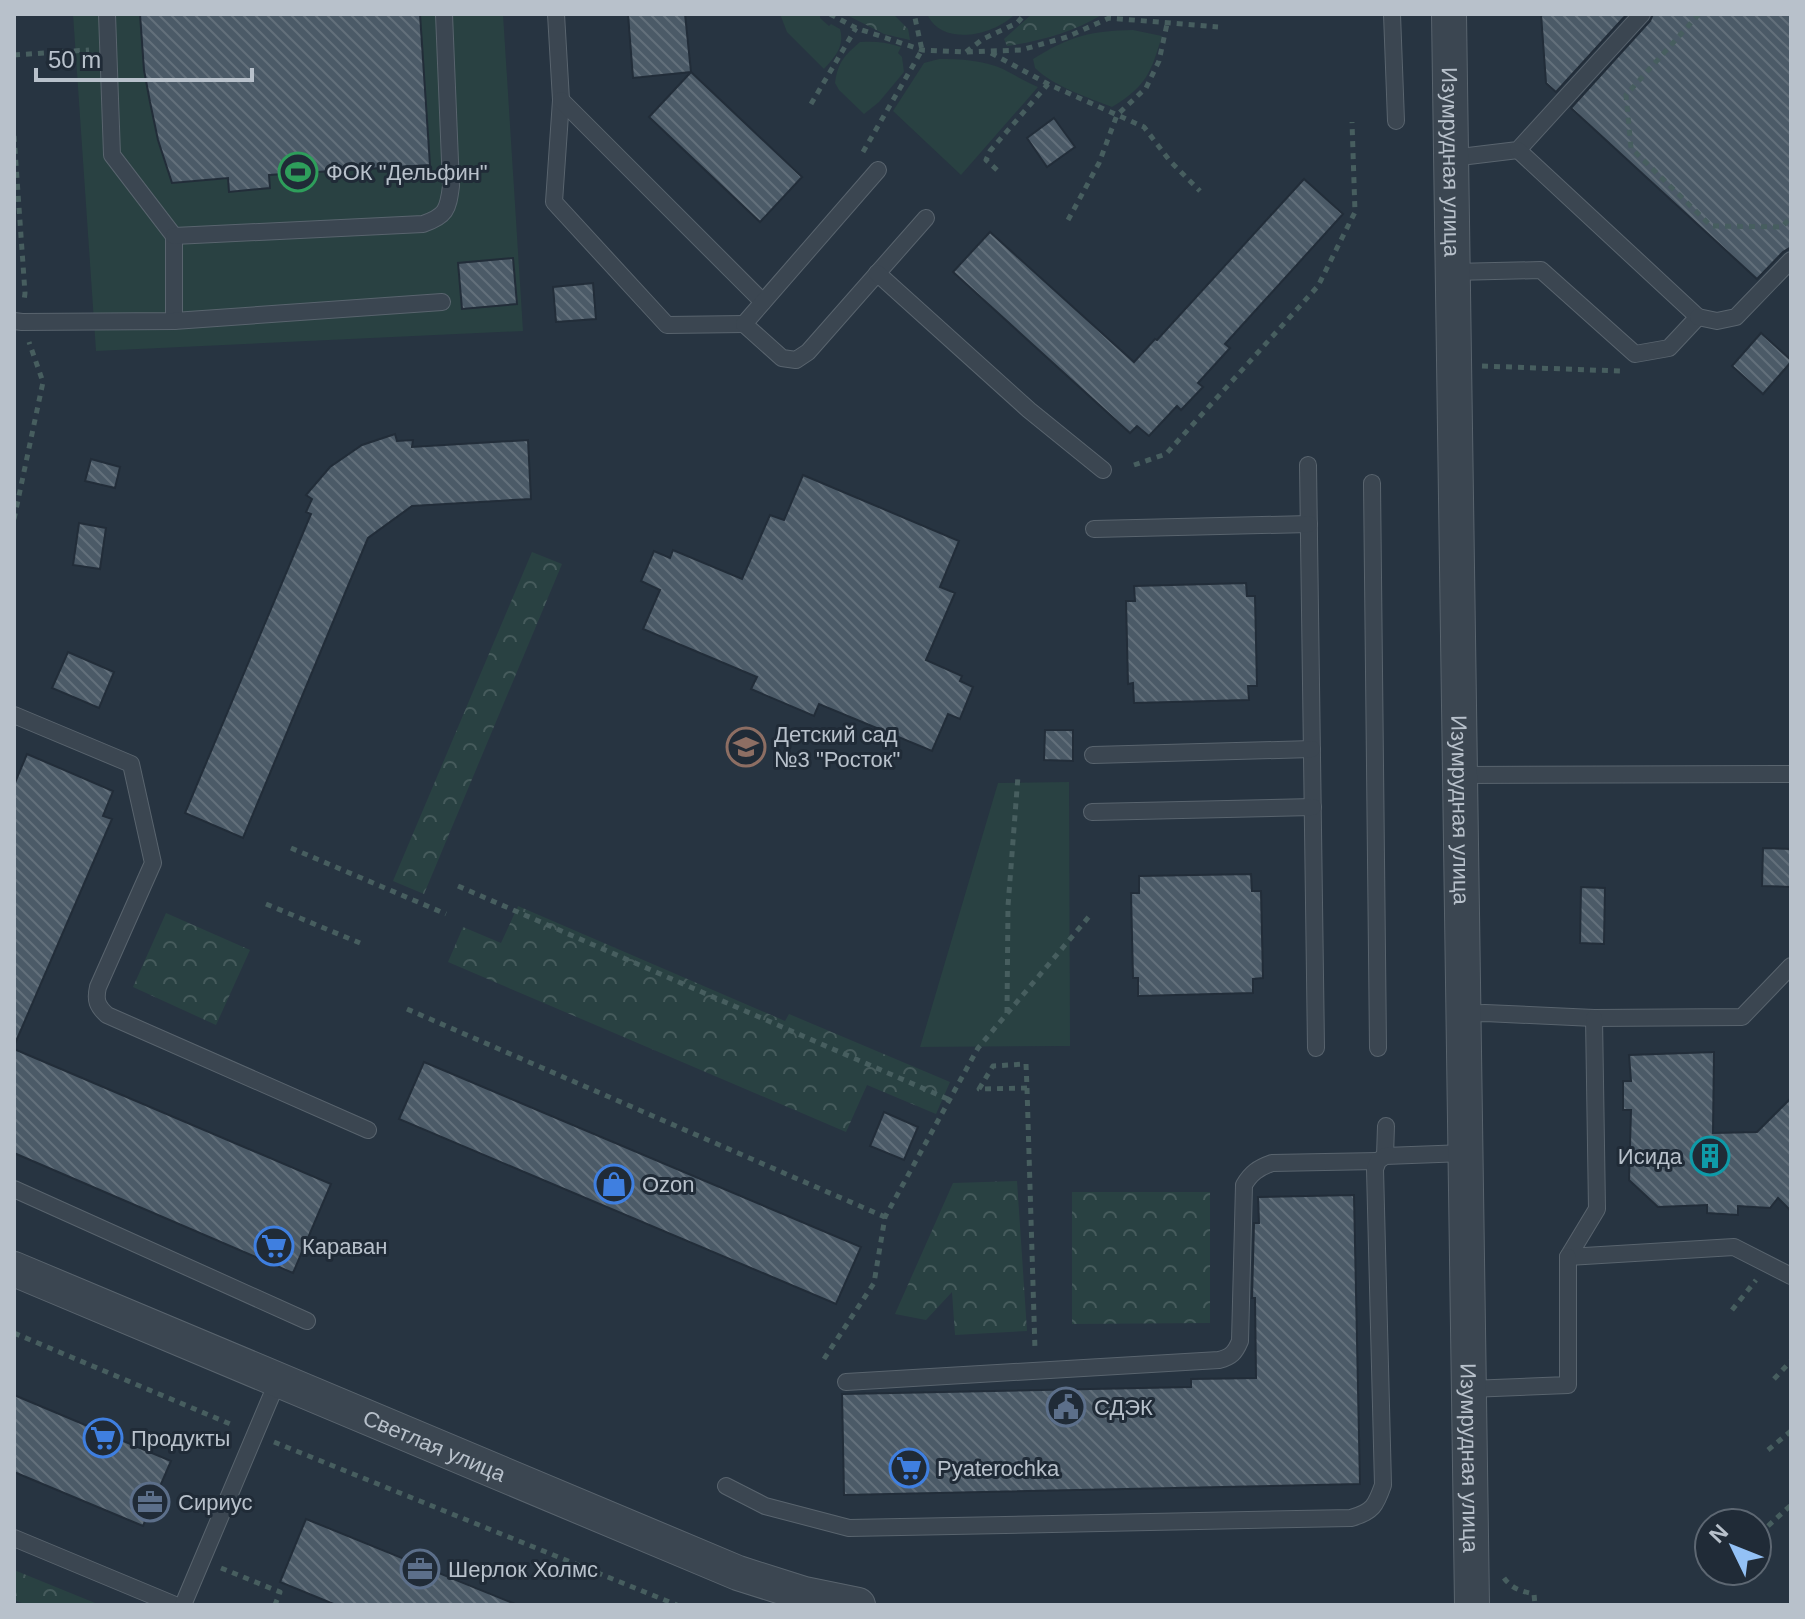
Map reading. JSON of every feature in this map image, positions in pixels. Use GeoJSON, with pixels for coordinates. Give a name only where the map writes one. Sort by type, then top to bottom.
{"type":"FeatureCollection","features":[{"type":"Feature","properties":{"kind":"street","name":"Изумрудная улица"},"geometry":{"type":"LineString","coordinates":[[1449,14],[1472,1605]]}},
{"type":"Feature","properties":{"kind":"street","name":"Светлая улица"},"geometry":{"type":"LineString","coordinates":[[14,1269],[738,1573],[851,1605]]}},
{"type":"Feature","properties":{"kind":"lane"},"geometry":{"type":"LineString","coordinates":[[107,14],[112,155],[174,236],[174,321]]}},
{"type":"Feature","properties":{"kind":"lane"},"geometry":{"type":"LineString","coordinates":[[174,236],[423,224],[438,219],[449,207],[451,186],[444,14]]}},
{"type":"Feature","properties":{"kind":"lane"},"geometry":{"type":"LineString","coordinates":[[556,14],[561,100],[554,202],[667,325],[744,324],[782,358],[796,360],[808,352],[926,218]]}},
{"type":"Feature","properties":{"kind":"lane"},"geometry":{"type":"LineString","coordinates":[[1392,14],[1396,121]]}},
{"type":"Feature","properties":{"kind":"lane"},"geometry":{"type":"LineString","coordinates":[[1452,158],[1518,150],[1642,14]]}},
{"type":"Feature","properties":{"kind":"lane"},"geometry":{"type":"LineString","coordinates":[[561,100],[763,302]]}},
{"type":"Feature","properties":{"kind":"lane"},"geometry":{"type":"LineString","coordinates":[[1518,150],[1698,317],[1717,321],[1736,317],[1791,260]]}},
{"type":"Feature","properties":{"kind":"lane"},"geometry":{"type":"LineString","coordinates":[[744,324],[878,170]]}},
{"type":"Feature","properties":{"kind":"lane"},"geometry":{"type":"LineString","coordinates":[[1453,272],[1541,270],[1635,354],[1669,348],[1698,317]]}},
{"type":"Feature","properties":{"kind":"lane"},"geometry":{"type":"LineString","coordinates":[[877,273],[1029,410],[1103,470]]}},
{"type":"Feature","properties":{"kind":"lane"},"geometry":{"type":"LineString","coordinates":[[14,321],[174,321],[442,302]]}},
{"type":"Feature","properties":{"kind":"lane"},"geometry":{"type":"LineString","coordinates":[[1308,465],[1316,1048]]}},
{"type":"Feature","properties":{"kind":"lane"},"geometry":{"type":"LineString","coordinates":[[1372,483],[1378,1048]]}},
{"type":"Feature","properties":{"kind":"lane"},"geometry":{"type":"LineString","coordinates":[[1094,529],[1309,524]]}},
{"type":"Feature","properties":{"kind":"lane"},"geometry":{"type":"LineString","coordinates":[[14,715],[131,764],[153,863],[98,987],[96,998],[99,1008],[107,1015],[368,1130]]}},
{"type":"Feature","properties":{"kind":"lane"},"geometry":{"type":"LineString","coordinates":[[1093,755],[1312,749]]}},
{"type":"Feature","properties":{"kind":"lane"},"geometry":{"type":"LineString","coordinates":[[1460,775],[1791,774]]}},
{"type":"Feature","properties":{"kind":"lane"},"geometry":{"type":"LineString","coordinates":[[1092,812],[1313,807]]}},
{"type":"Feature","properties":{"kind":"lane"},"geometry":{"type":"LineString","coordinates":[[1463,1014],[1594,1018],[1742,1017],[1791,966]]}},
{"type":"Feature","properties":{"kind":"lane"},"geometry":{"type":"LineString","coordinates":[[1469,1389],[1568,1385],[1568,1257],[1597,1209],[1594,1018]]}},
{"type":"Feature","properties":{"kind":"lane"},"geometry":{"type":"LineString","coordinates":[[726,1486],[765,1506],[849,1528],[1351,1518],[1366,1514],[1377,1504],[1383,1485],[1374,1177],[1382,1159],[1386,1126]]}},
{"type":"Feature","properties":{"kind":"lane"},"geometry":{"type":"LineString","coordinates":[[846,1382],[1229,1358],[1240,1341],[1244,1185],[1257,1169],[1272,1163],[1465,1153]]}},
{"type":"Feature","properties":{"kind":"lane"},"geometry":{"type":"LineString","coordinates":[[14,1189],[307,1321]]}},
{"type":"Feature","properties":{"kind":"lane"},"geometry":{"type":"LineString","coordinates":[[1568,1257],[1734,1247],[1791,1276]]}},
{"type":"Feature","properties":{"kind":"lane"},"geometry":{"type":"LineString","coordinates":[[183,1605],[278,1380]]}},
{"type":"Feature","properties":{"kind":"lane"},"geometry":{"type":"LineString","coordinates":[[14,1538],[175,1605]]}},
{"type":"Feature","properties":{"kind":"path"},"geometry":{"type":"LineString","coordinates":[[830,14],[856,28],[922,50],[965,52],[1021,50],[1067,37],[1109,18],[1218,27]]}},
{"type":"Feature","properties":{"kind":"path"},"geometry":{"type":"LineString","coordinates":[[965,52],[983,39],[1017,23],[1025,14]]}},
{"type":"Feature","properties":{"kind":"path"},"geometry":{"type":"LineString","coordinates":[[1699,14],[1626,95],[1631,148],[1711,226],[1782,227],[1791,217]]}},
{"type":"Feature","properties":{"kind":"path"},"geometry":{"type":"LineString","coordinates":[[862,154],[922,50],[915,15]]}},
{"type":"Feature","properties":{"kind":"path"},"geometry":{"type":"LineString","coordinates":[[1068,220],[1099,163],[1117,115],[1146,88],[1159,61],[1167,24]]}},
{"type":"Feature","properties":{"kind":"path"},"geometry":{"type":"LineString","coordinates":[[811,104],[856,28]]}},
{"type":"Feature","properties":{"kind":"path"},"geometry":{"type":"LineString","coordinates":[[14,55],[108,49]]}},
{"type":"Feature","properties":{"kind":"path"},"geometry":{"type":"LineString","coordinates":[[990,52],[1048,84],[1144,127],[1170,161],[1200,191]]}},
{"type":"Feature","properties":{"kind":"path"},"geometry":{"type":"LineString","coordinates":[[997,170],[986,157],[1048,84]]}},
{"type":"Feature","properties":{"kind":"path"},"geometry":{"type":"LineString","coordinates":[[1134,465],[1166,454],[1318,286],[1355,212],[1352,122]]}},
{"type":"Feature","properties":{"kind":"path"},"geometry":{"type":"LineString","coordinates":[[1477,366],[1623,371],[1635,354]]}},
{"type":"Feature","properties":{"kind":"path"},"geometry":{"type":"LineString","coordinates":[[1007,1014],[1008,906],[1018,776]]}},
{"type":"Feature","properties":{"kind":"path"},"geometry":{"type":"LineString","coordinates":[[291,848],[446,914]]}},
{"type":"Feature","properties":{"kind":"path"},"geometry":{"type":"LineString","coordinates":[[458,886],[950,1100]]}},
{"type":"Feature","properties":{"kind":"path"},"geometry":{"type":"LineString","coordinates":[[266,904],[360,943]]}},
{"type":"Feature","properties":{"kind":"path"},"geometry":{"type":"LineString","coordinates":[[824,1359],[874,1283],[885,1217],[978,1048],[1092,913]]}},
{"type":"Feature","properties":{"kind":"path"},"geometry":{"type":"LineString","coordinates":[[407,1009],[885,1217]]}},
{"type":"Feature","properties":{"kind":"path"},"geometry":{"type":"LineString","coordinates":[[1027,1088],[979,1089],[993,1066],[1026,1064],[1027,1088],[1035,1347]]}},
{"type":"Feature","properties":{"kind":"path"},"geometry":{"type":"LineString","coordinates":[[1732,1310],[1762,1273]]}},
{"type":"Feature","properties":{"kind":"path"},"geometry":{"type":"LineString","coordinates":[[14,1333],[677,1605]]}},
{"type":"Feature","properties":{"kind":"path"},"geometry":{"type":"LineString","coordinates":[[1774,1379],[1791,1361]]}},
{"type":"Feature","properties":{"kind":"path"},"geometry":{"type":"LineString","coordinates":[[1768,1450],[1791,1431]]}},
{"type":"Feature","properties":{"kind":"path"},"geometry":{"type":"LineString","coordinates":[[1773,1521],[1791,1505]]}},
{"type":"Feature","properties":{"kind":"path"},"geometry":{"type":"LineString","coordinates":[[202,1560],[280,1592],[275,1605]]}},
{"type":"Feature","properties":{"kind":"green space","name":"ФОК \"Дельфин\""},"geometry":{"type":"Polygon","coordinates":[[[73,14],[503,14],[523,331],[96,351],[73,14]]]}},
{"type":"Feature","properties":{"kind":"green space"},"geometry":{"type":"Polygon","coordinates":[[[780,14],[820,14],[829,26],[831,24],[840,29],[840,46],[824,69],[787,32],[780,14]]]}},
{"type":"Feature","properties":{"kind":"green space"},"geometry":{"type":"Polygon","coordinates":[[[845,14],[893,14],[908,29],[910,40],[884,34],[845,14]]]}},
{"type":"Feature","properties":{"kind":"green space"},"geometry":{"type":"Polygon","coordinates":[[[929,14],[1015,14],[995,28],[957,35],[936,26],[929,14]]]}},
{"type":"Feature","properties":{"kind":"green space"},"geometry":{"type":"Polygon","coordinates":[[[1032,14],[1103,14],[1056,35],[1007,46],[1004,39],[1032,14]]]}},
{"type":"Feature","properties":{"kind":"green space"},"geometry":{"type":"Polygon","coordinates":[[[1133,30],[1162,36],[1146,77],[1133,92],[1112,107],[1061,86],[1035,68],[1033,59],[1070,40],[1104,32],[1133,30]]]}},
{"type":"Feature","properties":{"kind":"green space"},"geometry":{"type":"Polygon","coordinates":[[[860,42],[881,42],[901,47],[898,53],[902,57],[904,72],[879,102],[864,114],[835,83],[843,60],[860,42]]]}},
{"type":"Feature","properties":{"kind":"green space"},"geometry":{"type":"Polygon","coordinates":[[[939,59],[988,64],[1038,87],[961,175],[893,111],[924,63],[939,59]]]}},
{"type":"Feature","properties":{"kind":"green space"},"geometry":{"type":"Polygon","coordinates":[[[532,552],[562,564],[424,894],[393,881],[532,552]]]}},
{"type":"Feature","properties":{"kind":"green space"},"geometry":{"type":"Polygon","coordinates":[[[1069,782],[1070,1046],[920,1047],[998,783],[1069,782]]]}},
{"type":"Feature","properties":{"kind":"green space"},"geometry":{"type":"Polygon","coordinates":[[[518,906],[785,1021],[789,1014],[950,1082],[936,1114],[867,1085],[846,1132],[448,962],[463,927],[501,943],[518,906]]]}},
{"type":"Feature","properties":{"kind":"green space"},"geometry":{"type":"Polygon","coordinates":[[[166,913],[250,950],[216,1025],[133,987],[166,913]]]}},
{"type":"Feature","properties":{"kind":"green space"},"geometry":{"type":"Polygon","coordinates":[[[1017,1181],[1027,1331],[955,1335],[952,1292],[926,1320],[895,1314],[953,1183],[1017,1181]]]}},
{"type":"Feature","properties":{"kind":"green space"},"geometry":{"type":"Polygon","coordinates":[[[1072,1192],[1210,1192],[1210,1323],[1072,1324],[1072,1192]]]}},
{"type":"Feature","properties":{"kind":"green space"},"geometry":{"type":"Polygon","coordinates":[[[14,1570],[100,1605],[27,1605],[14,1600],[14,1570]]]}},
{"type":"Feature","properties":{"kind":"building"},"geometry":{"type":"Polygon","coordinates":[[[140,14],[420,14],[430,165],[269,175],[270,188],[229,192],[228,178],[172,183],[150,102],[140,14]]]}},
{"type":"Feature","properties":{"kind":"building"},"geometry":{"type":"Polygon","coordinates":[[[628,14],[685,14],[691,72],[633,78],[628,14]]]}},
{"type":"Feature","properties":{"kind":"building"},"geometry":{"type":"Polygon","coordinates":[[[1541,14],[1627,14],[1556,92],[1546,83],[1541,14]]]}},
{"type":"Feature","properties":{"kind":"building"},"geometry":{"type":"Polygon","coordinates":[[[1653,14],[1791,14],[1791,247],[1757,279],[1571,108],[1653,14]]]}},
{"type":"Feature","properties":{"kind":"building"},"geometry":{"type":"Polygon","coordinates":[[[691,72],[802,177],[760,222],[649,117],[691,72]]]}},
{"type":"Feature","properties":{"kind":"building"},"geometry":{"type":"Polygon","coordinates":[[[1054,118],[1075,147],[1047,167],[1027,138],[1054,118]]]}},
{"type":"Feature","properties":{"kind":"building"},"geometry":{"type":"Polygon","coordinates":[[[1304,179],[1343,214],[1225,344],[1230,348],[1198,383],[1203,387],[1181,410],[1177,406],[1149,436],[1137,426],[1130,433],[953,272],[990,232],[1134,362],[1304,179]]]}},
{"type":"Feature","properties":{"kind":"building"},"geometry":{"type":"Polygon","coordinates":[[[513,258],[517,304],[462,309],[458,263],[513,258]]]}},
{"type":"Feature","properties":{"kind":"building"},"geometry":{"type":"Polygon","coordinates":[[[593,283],[596,319],[556,322],[553,287],[593,283]]]}},
{"type":"Feature","properties":{"kind":"building"},"geometry":{"type":"Polygon","coordinates":[[[1761,333],[1791,360],[1763,394],[1732,366],[1761,333]]]}},
{"type":"Feature","properties":{"kind":"building"},"geometry":{"type":"Polygon","coordinates":[[[395,434],[397,441],[413,440],[412,447],[528,440],[531,499],[412,506],[368,538],[243,838],[185,813],[311,514],[306,512],[312,499],[306,495],[330,467],[362,445],[395,434]]]}},
{"type":"Feature","properties":{"kind":"building"},"geometry":{"type":"Polygon","coordinates":[[[91,459],[120,467],[115,488],[85,481],[91,459]]]}},
{"type":"Feature","properties":{"kind":"building"},"geometry":{"type":"Polygon","coordinates":[[[803,475],[959,541],[940,587],[955,593],[926,660],[962,676],[960,681],[973,687],[960,719],[948,714],[932,751],[819,704],[814,716],[751,689],[757,677],[643,629],[660,590],[641,581],[654,551],[670,558],[673,550],[742,579],[770,515],[784,520],[803,475]]]}},
{"type":"Feature","properties":{"kind":"building"},"geometry":{"type":"Polygon","coordinates":[[[79,523],[106,528],[100,569],[73,565],[79,523]]]}},
{"type":"Feature","properties":{"kind":"building"},"geometry":{"type":"Polygon","coordinates":[[[1246,583],[1247,596],[1255,596],[1257,686],[1248,686],[1249,700],[1134,703],[1133,683],[1128,684],[1126,601],[1135,601],[1134,586],[1246,583]]]}},
{"type":"Feature","properties":{"kind":"building"},"geometry":{"type":"Polygon","coordinates":[[[68,652],[114,672],[99,708],[52,688],[68,652]]]}},
{"type":"Feature","properties":{"kind":"building"},"geometry":{"type":"Polygon","coordinates":[[[1045,730],[1073,730],[1073,761],[1044,760],[1045,730]]]}},
{"type":"Feature","properties":{"kind":"building"},"geometry":{"type":"Polygon","coordinates":[[[27,754],[113,791],[103,816],[112,819],[14,1046],[14,785],[27,754]]]}},
{"type":"Feature","properties":{"kind":"building"},"geometry":{"type":"Polygon","coordinates":[[[1763,848],[1791,849],[1791,887],[1762,886],[1763,848]]]}},
{"type":"Feature","properties":{"kind":"building"},"geometry":{"type":"Polygon","coordinates":[[[1251,874],[1252,891],[1261,891],[1263,978],[1253,979],[1253,993],[1138,996],[1138,978],[1133,978],[1131,893],[1139,893],[1139,876],[1251,874]]]}},
{"type":"Feature","properties":{"kind":"building"},"geometry":{"type":"Polygon","coordinates":[[[1581,887],[1605,888],[1604,944],[1580,943],[1581,887]]]}},
{"type":"Feature","properties":{"kind":"building"},"geometry":{"type":"Polygon","coordinates":[[[14,1049],[331,1184],[293,1273],[14,1153],[14,1049]]]}},
{"type":"Feature","properties":{"kind":"building","name":"Исида"},"geometry":{"type":"Polygon","coordinates":[[[1714,1052],[1713,1133],[1757,1132],[1791,1098],[1791,1211],[1778,1198],[1770,1208],[1738,1206],[1738,1215],[1707,1213],[1707,1205],[1658,1207],[1629,1180],[1631,1110],[1623,1110],[1623,1081],[1631,1081],[1629,1055],[1714,1052]]]}},
{"type":"Feature","properties":{"kind":"building"},"geometry":{"type":"Polygon","coordinates":[[[424,1062],[861,1247],[836,1304],[399,1119],[424,1062]]]}},
{"type":"Feature","properties":{"kind":"building"},"geometry":{"type":"Polygon","coordinates":[[[884,1112],[918,1127],[904,1160],[870,1146],[884,1112]]]}},
{"type":"Feature","properties":{"kind":"building"},"geometry":{"type":"Polygon","coordinates":[[[1354,1195],[1360,1484],[844,1495],[842,1394],[1191,1387],[1191,1379],[1256,1378],[1255,1298],[1252,1298],[1254,1223],[1259,1223],[1258,1197],[1354,1195]]]}},
{"type":"Feature","properties":{"kind":"building"},"geometry":{"type":"Polygon","coordinates":[[[14,1395],[171,1461],[143,1526],[14,1472],[14,1395]]]}},
{"type":"Feature","properties":{"kind":"building"},"geometry":{"type":"Polygon","coordinates":[[[306,1519],[515,1605],[336,1605],[280,1582],[306,1519]]]}},
{"type":"Feature","properties":{"kind":"place","name":"ФОК \"Дельфин\""},"geometry":{"type":"Point","coordinates":[298,172]}},
{"type":"Feature","properties":{"kind":"place","name":"Детский сад №3 \"Росток\""},"geometry":{"type":"Point","coordinates":[746,747]}},
{"type":"Feature","properties":{"kind":"place","name":"Исида"},"geometry":{"type":"Point","coordinates":[1710,1156]}},
{"type":"Feature","properties":{"kind":"place","name":"Ozon"},"geometry":{"type":"Point","coordinates":[614,1184]}},
{"type":"Feature","properties":{"kind":"place","name":"Караван"},"geometry":{"type":"Point","coordinates":[274,1246]}},
{"type":"Feature","properties":{"kind":"place","name":"СДЭК"},"geometry":{"type":"Point","coordinates":[1066,1407]}},
{"type":"Feature","properties":{"kind":"place","name":"Продукты"},"geometry":{"type":"Point","coordinates":[103,1438]}},
{"type":"Feature","properties":{"kind":"place","name":"Pyaterochka"},"geometry":{"type":"Point","coordinates":[909,1468]}},
{"type":"Feature","properties":{"kind":"place","name":"Сириус"},"geometry":{"type":"Point","coordinates":[150,1502]}},
{"type":"Feature","properties":{"kind":"place","name":"Шерлок Холмс"},"geometry":{"type":"Point","coordinates":[420,1569]}}]}
